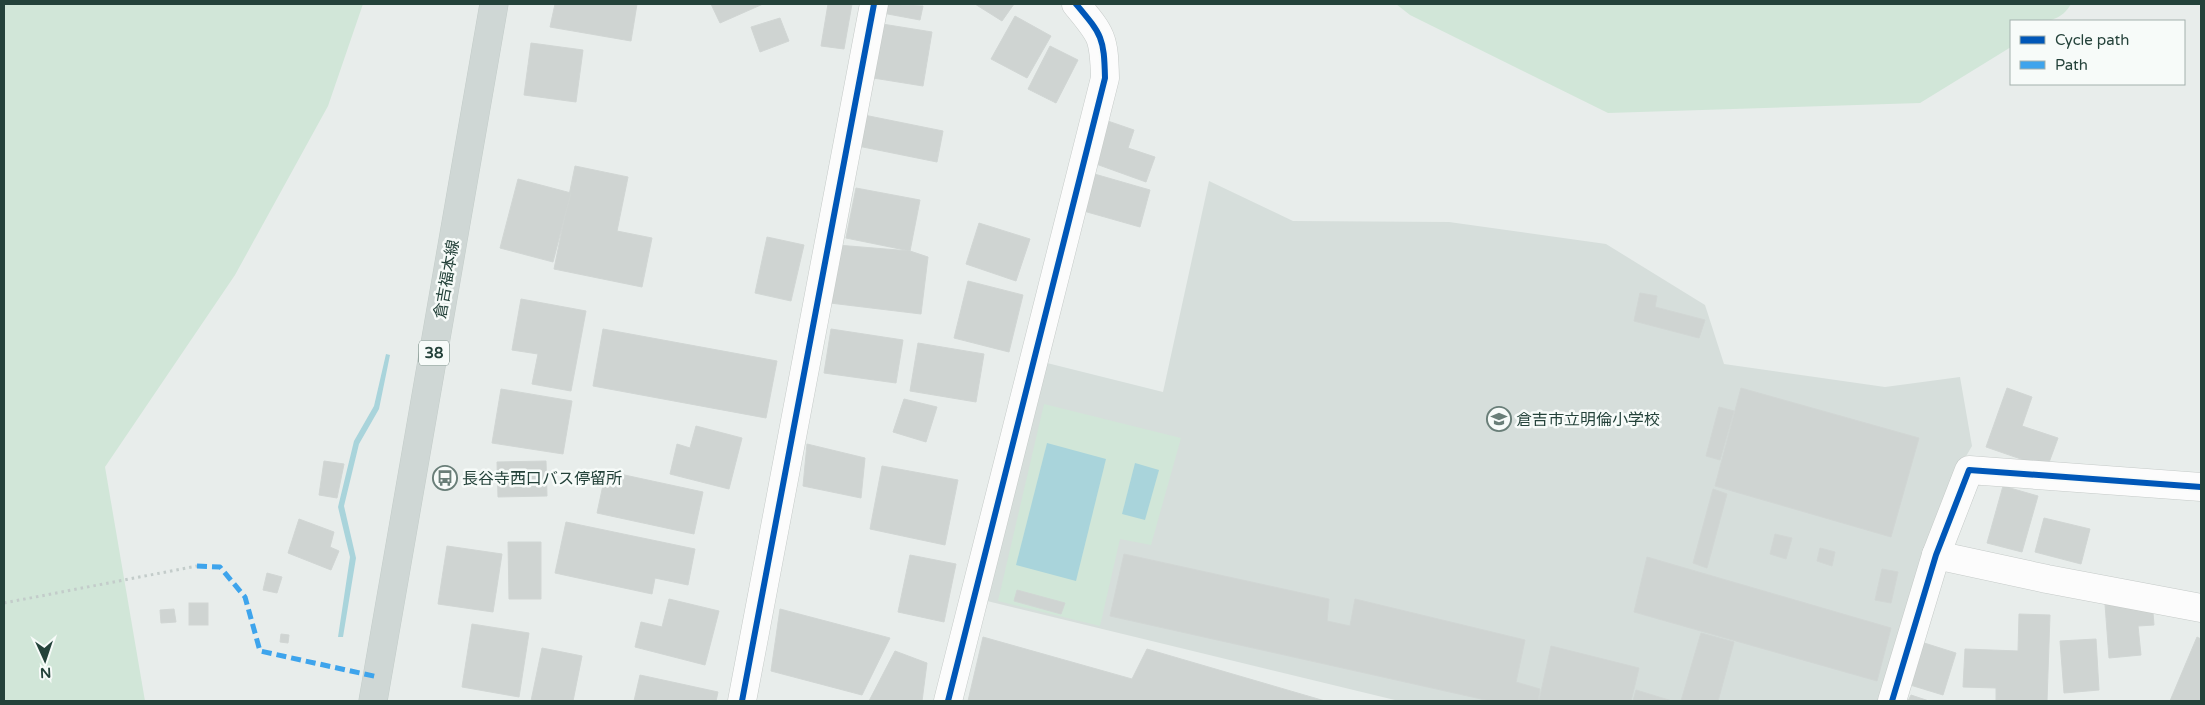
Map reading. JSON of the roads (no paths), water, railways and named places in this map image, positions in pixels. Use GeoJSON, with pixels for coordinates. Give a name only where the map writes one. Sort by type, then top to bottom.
{"type":"FeatureCollection","features":[{"type":"Feature","properties":{"kind":"main road","name":"倉吉福本線"},"geometry":{"type":"LineString","coordinates":[[373,701],[494,4]]}},
{"type":"Feature","properties":{"kind":"street"},"geometry":{"type":"LineString","coordinates":[[742,701],[874,4]]}},
{"type":"Feature","properties":{"kind":"street"},"geometry":{"type":"LineString","coordinates":[[948,701],[1104,78],[1104,49],[1098,31],[1076,4]]}},
{"type":"Feature","properties":{"kind":"street"},"geometry":{"type":"LineString","coordinates":[[1892,701],[1936,555],[1969,470],[2201,487]]}},
{"type":"Feature","properties":{"kind":"street"},"geometry":{"type":"LineString","coordinates":[[1936,555],[2047,579],[2201,608]]}},
{"type":"Feature","properties":{"kind":"water"},"geometry":{"type":"Polygon","coordinates":[[[386,354],[390,355],[379,409],[359,444],[344,506],[356,558],[343,637],[338,637],[350,557],[338,507],[354,441],[374,406],[386,354]]]}},
{"type":"Feature","properties":{"kind":"water"},"geometry":{"type":"Polygon","coordinates":[[[1047,443],[1106,459],[1076,581],[1016,565],[1047,443]]]}},
{"type":"Feature","properties":{"kind":"water"},"geometry":{"type":"Polygon","coordinates":[[[1135,463],[1159,470],[1145,520],[1122,514],[1135,463]]]}},
{"type":"Feature","properties":{"kind":"place","name":"倉吉市立明倫小学校"},"geometry":{"type":"Point","coordinates":[1499,419]}},
{"type":"Feature","properties":{"kind":"place","name":"長谷寺西口バス停留所"},"geometry":{"type":"Point","coordinates":[445,478]}}]}
